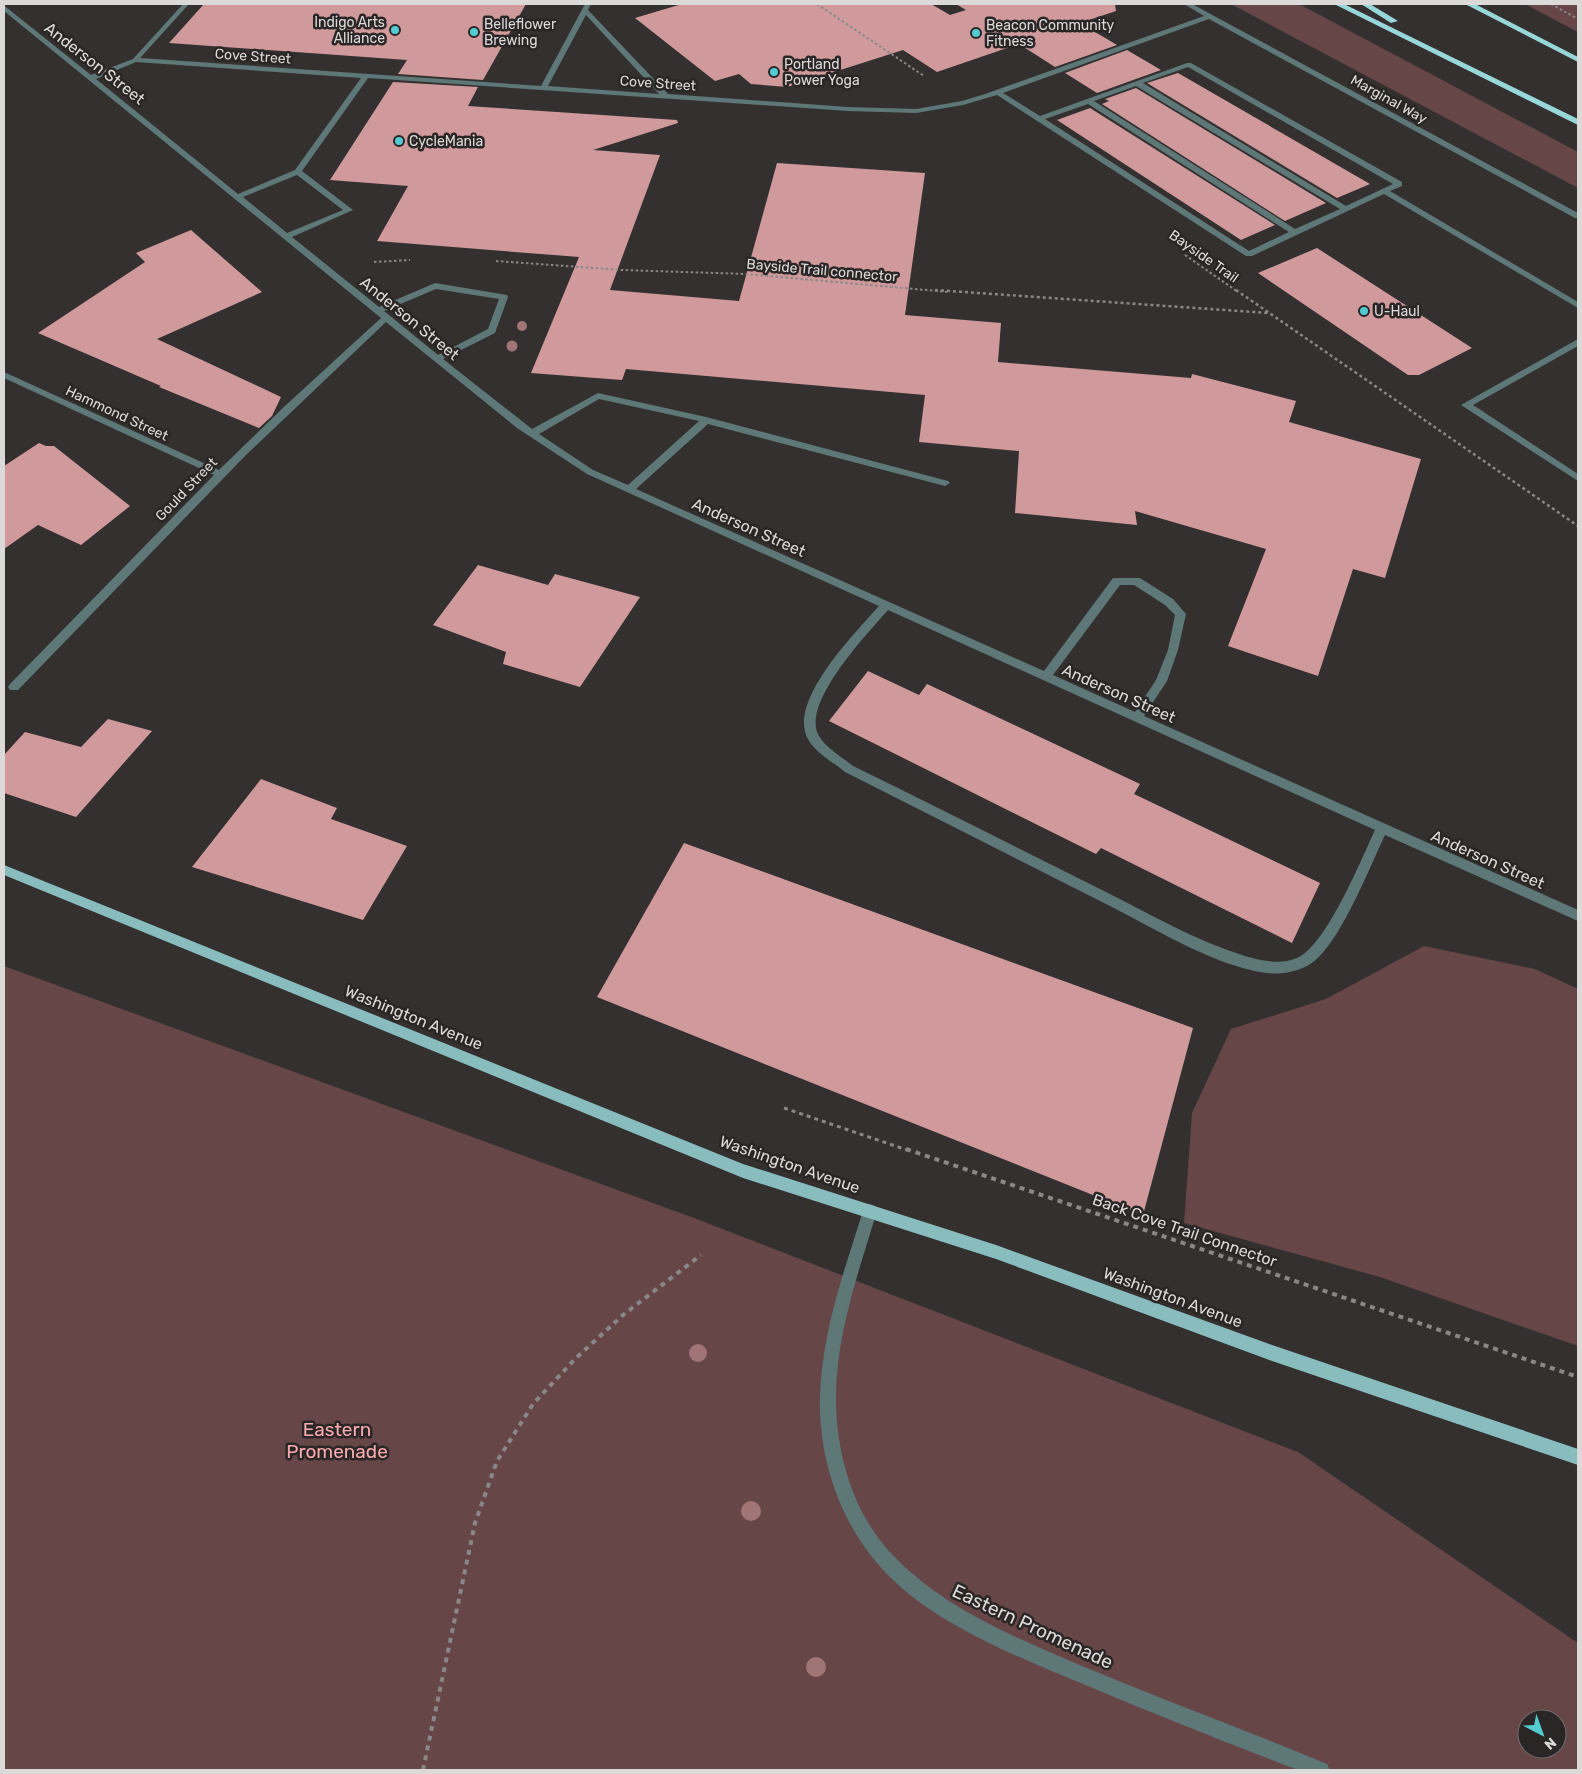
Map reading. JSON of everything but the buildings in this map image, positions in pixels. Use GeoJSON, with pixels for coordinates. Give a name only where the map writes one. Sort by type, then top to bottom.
{"type":"FeatureCollection","features":[{"type":"Feature","properties":{"kind":"highway"},"geometry":{"type":"LineString","coordinates":[[1338,4],[1578,122]]}},
{"type":"Feature","properties":{"kind":"highway"},"geometry":{"type":"LineString","coordinates":[[1365,4],[1479,72]]}},
{"type":"Feature","properties":{"kind":"highway"},"geometry":{"type":"LineString","coordinates":[[1469,4],[1578,60]]}},
{"type":"Feature","properties":{"kind":"main road","name":"Washington Avenue"},"geometry":{"type":"LineString","coordinates":[[4,870],[743,1171],[996,1252],[1275,1354],[1578,1457]]}},
{"type":"Feature","properties":{"kind":"street"},"geometry":{"type":"LineString","coordinates":[[135,60],[186,4]]}},
{"type":"Feature","properties":{"kind":"street","name":"Marginal Way"},"geometry":{"type":"LineString","coordinates":[[1187,4],[1578,216]]}},
{"type":"Feature","properties":{"kind":"street"},"geometry":{"type":"LineString","coordinates":[[544,87],[586,7],[665,96]]}},
{"type":"Feature","properties":{"kind":"street","name":"Anderson Street"},"geometry":{"type":"LineString","coordinates":[[4,8],[531,434],[590,472],[1578,916]]}},
{"type":"Feature","properties":{"kind":"street","name":"Cove Street"},"geometry":{"type":"LineString","coordinates":[[91,78],[135,60],[898,112],[923,111],[963,103],[997,92],[1210,16]]}},
{"type":"Feature","properties":{"kind":"street"},"geometry":{"type":"LineString","coordinates":[[997,92],[1039,119],[1250,254],[1399,184],[1189,64],[1039,119]]}},
{"type":"Feature","properties":{"kind":"street"},"geometry":{"type":"LineString","coordinates":[[237,197],[298,172],[366,76]]}},
{"type":"Feature","properties":{"kind":"street"},"geometry":{"type":"LineString","coordinates":[[1137,83],[1346,208]]}},
{"type":"Feature","properties":{"kind":"street"},"geometry":{"type":"LineString","coordinates":[[1089,101],[1295,233]]}},
{"type":"Feature","properties":{"kind":"street"},"geometry":{"type":"LineString","coordinates":[[286,237],[349,210],[298,172]]}},
{"type":"Feature","properties":{"kind":"street"},"geometry":{"type":"LineString","coordinates":[[1384,191],[1578,305]]}},
{"type":"Feature","properties":{"kind":"street"},"geometry":{"type":"LineString","coordinates":[[377,311],[435,286],[504,297],[492,331],[436,358]]}},
{"type":"Feature","properties":{"kind":"street","name":"Gould Street"},"geometry":{"type":"LineString","coordinates":[[14,687],[220,474],[323,374],[386,318]]}},
{"type":"Feature","properties":{"kind":"street"},"geometry":{"type":"LineString","coordinates":[[1578,342],[1466,405],[1578,478]]}},
{"type":"Feature","properties":{"kind":"street","name":"Hammond Street"},"geometry":{"type":"LineString","coordinates":[[4,375],[220,474]]}},
{"type":"Feature","properties":{"kind":"street"},"geometry":{"type":"LineString","coordinates":[[531,434],[598,396],[706,420],[945,483]]}},
{"type":"Feature","properties":{"kind":"street"},"geometry":{"type":"LineString","coordinates":[[630,490],[706,420]]}},
{"type":"Feature","properties":{"kind":"street"},"geometry":{"type":"LineString","coordinates":[[1046,677],[1117,581],[1136,581],[1169,602],[1181,614],[1173,650],[1161,681],[1137,718]]}},
{"type":"Feature","properties":{"kind":"street"},"geometry":{"type":"LineString","coordinates":[[886,605],[834,668],[817,694],[809,717],[812,735],[826,750],[849,769],[1184,937],[1243,961],[1266,967],[1286,967],[1308,958],[1324,940],[1382,828]]}},
{"type":"Feature","properties":{"kind":"street","name":"Eastern Promenade"},"geometry":{"type":"LineString","coordinates":[[870,1211],[837,1321],[828,1402],[831,1446],[840,1478],[856,1517],[879,1552],[894,1569],[938,1605],[990,1632],[1047,1660],[1160,1707],[1321,1770]]}},
{"type":"Feature","properties":{"kind":"path"},"geometry":{"type":"LineString","coordinates":[[817,4],[963,103]]}},
{"type":"Feature","properties":{"kind":"path"},"geometry":{"type":"LineString","coordinates":[[1551,4],[1578,18]]}},
{"type":"Feature","properties":{"kind":"path","name":"Bayside Trail"},"geometry":{"type":"LineString","coordinates":[[1181,252],[1578,526]]}},
{"type":"Feature","properties":{"kind":"path"},"geometry":{"type":"LineString","coordinates":[[374,262],[418,259]]}},
{"type":"Feature","properties":{"kind":"path","name":"Bayside Trail connector"},"geometry":{"type":"LineString","coordinates":[[496,260],[622,270],[746,274],[1001,296],[1269,314]]}},
{"type":"Feature","properties":{"kind":"path","name":"Back Cove Trail Connector"},"geometry":{"type":"LineString","coordinates":[[784,1108],[1578,1377]]}},
{"type":"Feature","properties":{"kind":"path"},"geometry":{"type":"LineString","coordinates":[[423,1770],[475,1524],[497,1461],[533,1404],[574,1359],[622,1315],[701,1255]]}},
{"type":"Feature","properties":{"kind":"green space"},"geometry":{"type":"Polygon","coordinates":[[[1231,4],[1299,4],[1578,152],[1578,188],[1231,4]]]}},
{"type":"Feature","properties":{"kind":"green space"},"geometry":{"type":"Polygon","coordinates":[[[1525,4],[1578,5],[1578,32],[1525,4]]]}},
{"type":"Feature","properties":{"kind":"green space"},"geometry":{"type":"Polygon","coordinates":[[[1424,946],[1535,969],[1578,989],[1578,1346],[1380,1277],[1184,1223],[1192,1113],[1231,1029],[1326,999],[1424,946]]]}},
{"type":"Feature","properties":{"kind":"green space","name":"Eastern Promenade"},"geometry":{"type":"Polygon","coordinates":[[[4,966],[694,1218],[1298,1452],[1578,1643],[1578,1770],[4,1770],[4,966]]]}},
{"type":"Feature","properties":{"kind":"place","name":"Indigo Arts Alliance"},"geometry":{"type":"Point","coordinates":[395,30]}},
{"type":"Feature","properties":{"kind":"place","name":"Belleflower Brewing"},"geometry":{"type":"Point","coordinates":[474,32]}},
{"type":"Feature","properties":{"kind":"place","name":"Beacon Community Fitness"},"geometry":{"type":"Point","coordinates":[976,33]}},
{"type":"Feature","properties":{"kind":"place","name":"Portland Power Yoga"},"geometry":{"type":"Point","coordinates":[774,72]}},
{"type":"Feature","properties":{"kind":"place","name":"CycleMania"},"geometry":{"type":"Point","coordinates":[399,141]}},
{"type":"Feature","properties":{"kind":"place","name":"U-Haul"},"geometry":{"type":"Point","coordinates":[1364,311]}}]}
